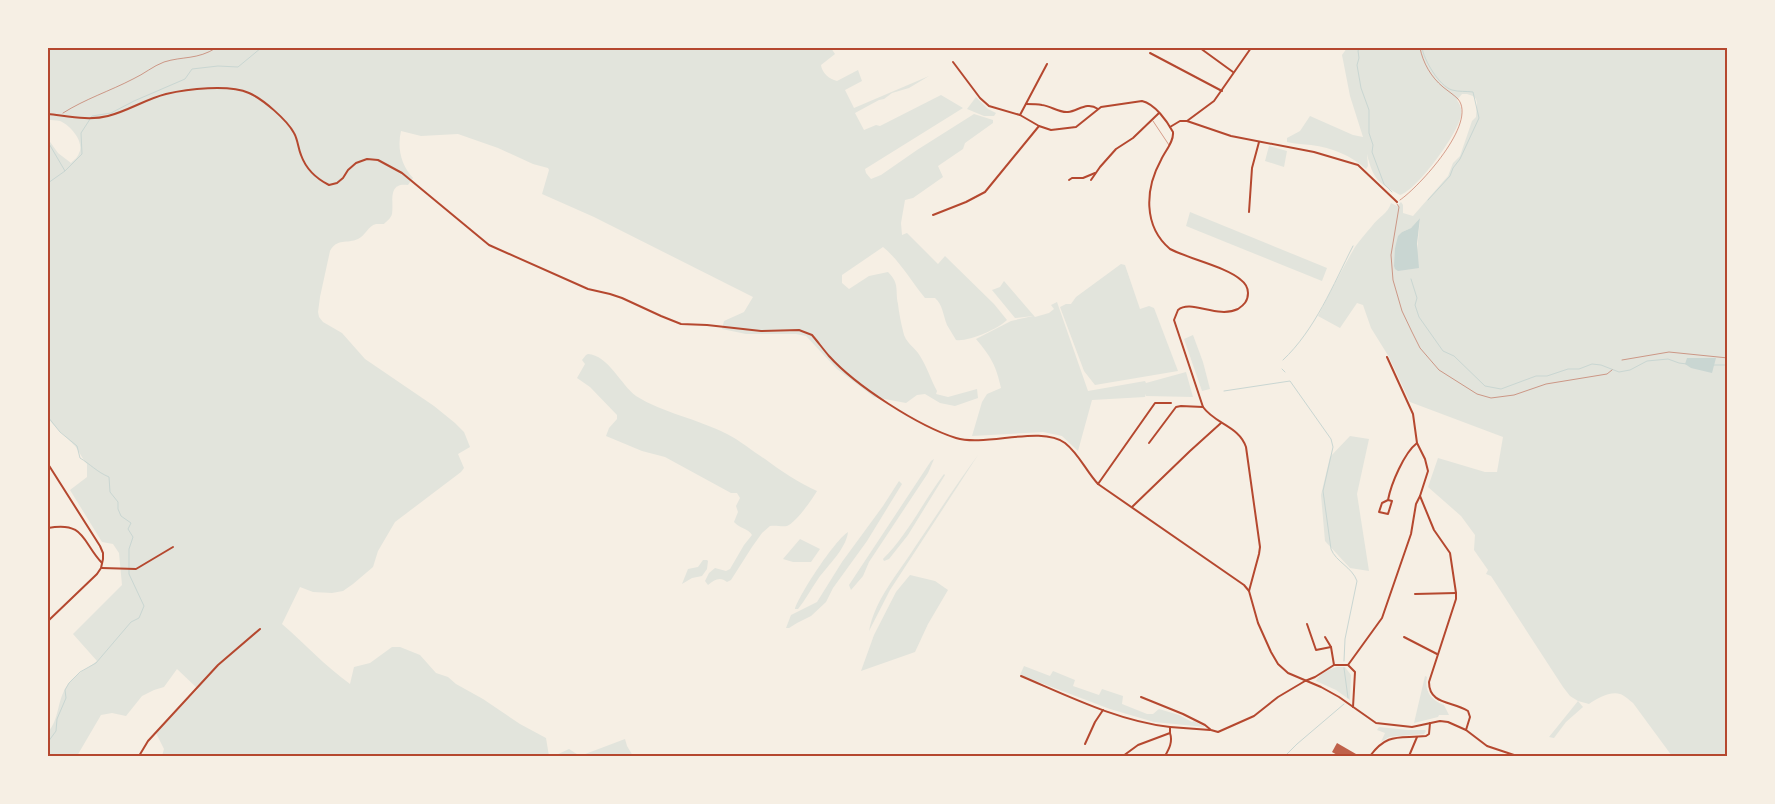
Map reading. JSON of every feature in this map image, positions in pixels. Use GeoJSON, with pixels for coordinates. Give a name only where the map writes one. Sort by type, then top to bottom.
{"type":"FeatureCollection","features":[{"type":"Feature","properties":{"kind":"street"},"geometry":{"type":"LineString","coordinates":[[1200,48],[1233,72]]}},
{"type":"Feature","properties":{"kind":"street"},"geometry":{"type":"LineString","coordinates":[[1187,121],[1210,105],[1222,91],[1233,72],[1251,48]]}},
{"type":"Feature","properties":{"kind":"street"},"geometry":{"type":"LineString","coordinates":[[1150,53],[1222,91]]}},
{"type":"Feature","properties":{"kind":"street"},"geometry":{"type":"LineString","coordinates":[[953,62],[984,102],[992,108],[1020,115],[1039,126],[1054,131],[1071,129],[1105,106],[1142,101],[1147,102],[1159,113],[1170,127],[1174,135],[1157,168],[1151,188],[1149,216],[1154,230],[1162,242],[1170,249],[1236,276],[1246,285],[1248,290],[1245,304],[1234,311],[1218,312],[1186,306],[1180,308],[1175,313],[1174,320],[1203,407],[1208,414],[1240,434],[1244,441],[1260,547],[1249,591]]}},
{"type":"Feature","properties":{"kind":"street"},"geometry":{"type":"LineString","coordinates":[[1020,115],[1048,64]]}},
{"type":"Feature","properties":{"kind":"street"},"geometry":{"type":"LineString","coordinates":[[48,114],[88,118],[108,116],[165,94],[216,87],[237,89],[249,93],[265,103],[290,128],[298,143],[305,164],[321,181],[329,185],[337,184],[356,163],[367,159],[378,160],[402,173],[489,245],[588,289],[622,298],[681,324],[807,332],[812,335],[839,366],[875,394],[918,421],[956,438],[969,440],[1044,436],[1060,439],[1074,451],[1098,484],[1237,579],[1249,591],[1262,634],[1278,664],[1288,673],[1324,689],[1353,706],[1376,723],[1412,727],[1444,722],[1466,730],[1487,746],[1518,756]]}},
{"type":"Feature","properties":{"kind":"street"},"geometry":{"type":"LineString","coordinates":[[1026,104],[1043,105],[1063,112],[1073,111],[1077,107],[1092,106],[1098,109]]}},
{"type":"Feature","properties":{"kind":"street"},"geometry":{"type":"LineString","coordinates":[[1091,180],[1116,149],[1133,138],[1159,113]]}},
{"type":"Feature","properties":{"kind":"street"},"geometry":{"type":"LineString","coordinates":[[1170,127],[1180,121],[1187,121],[1231,136],[1314,152],[1358,165],[1397,202]]}},
{"type":"Feature","properties":{"kind":"street"},"geometry":{"type":"LineString","coordinates":[[933,215],[985,192],[1039,126]]}},
{"type":"Feature","properties":{"kind":"street"},"geometry":{"type":"LineString","coordinates":[[1249,212],[1252,168],[1259,142]]}},
{"type":"Feature","properties":{"kind":"street"},"geometry":{"type":"LineString","coordinates":[[1069,180],[1072,178],[1083,178],[1095,173]]}},
{"type":"Feature","properties":{"kind":"street"},"geometry":{"type":"LineString","coordinates":[[1348,665],[1379,624],[1411,534],[1416,504],[1428,469],[1417,443],[1413,414],[1387,357]]}},
{"type":"Feature","properties":{"kind":"street"},"geometry":{"type":"LineString","coordinates":[[1098,484],[1155,402],[1171,403]]}},
{"type":"Feature","properties":{"kind":"street"},"geometry":{"type":"LineString","coordinates":[[1149,443],[1176,407],[1203,407]]}},
{"type":"Feature","properties":{"kind":"street"},"geometry":{"type":"LineString","coordinates":[[1132,508],[1190,450],[1221,423]]}},
{"type":"Feature","properties":{"kind":"street"},"geometry":{"type":"LineString","coordinates":[[1388,500],[1392,484],[1410,450],[1417,443]]}},
{"type":"Feature","properties":{"kind":"street"},"geometry":{"type":"LineString","coordinates":[[48,464],[103,553],[101,568],[97,574],[48,620]]}},
{"type":"Feature","properties":{"kind":"street"},"geometry":{"type":"LineString","coordinates":[[1420,496],[1434,530],[1450,553],[1456,594],[1456,600],[1429,682],[1430,691],[1440,701],[1468,711],[1470,717],[1466,730]]}},
{"type":"Feature","properties":{"kind":"street"},"geometry":{"type":"LineString","coordinates":[[1388,500],[1392,501],[1388,514],[1379,512],[1382,502],[1388,500]]}},
{"type":"Feature","properties":{"kind":"street"},"geometry":{"type":"LineString","coordinates":[[48,528],[64,527],[76,530],[85,538],[102,563]]}},
{"type":"Feature","properties":{"kind":"street"},"geometry":{"type":"LineString","coordinates":[[101,568],[131,570],[173,547]]}},
{"type":"Feature","properties":{"kind":"street"},"geometry":{"type":"LineString","coordinates":[[1414,594],[1456,594]]}},
{"type":"Feature","properties":{"kind":"street"},"geometry":{"type":"LineString","coordinates":[[1307,624],[1316,650],[1331,647]]}},
{"type":"Feature","properties":{"kind":"street"},"geometry":{"type":"LineString","coordinates":[[139,756],[148,741],[218,665],[260,629]]}},
{"type":"Feature","properties":{"kind":"street"},"geometry":{"type":"LineString","coordinates":[[1325,637],[1331,647],[1334,665]]}},
{"type":"Feature","properties":{"kind":"street"},"geometry":{"type":"LineString","coordinates":[[1404,637],[1437,654]]}},
{"type":"Feature","properties":{"kind":"street"},"geometry":{"type":"LineString","coordinates":[[1021,676],[1103,710],[1149,723],[1222,731],[1259,713],[1278,697],[1334,665],[1348,665],[1355,672],[1353,706]]}},
{"type":"Feature","properties":{"kind":"street"},"geometry":{"type":"LineString","coordinates":[[1141,697],[1183,714],[1211,730]]}},
{"type":"Feature","properties":{"kind":"street"},"geometry":{"type":"LineString","coordinates":[[1085,744],[1103,710]]}},
{"type":"Feature","properties":{"kind":"street"},"geometry":{"type":"LineString","coordinates":[[1370,756],[1390,738],[1426,736],[1429,734],[1430,723]]}},
{"type":"Feature","properties":{"kind":"street"},"geometry":{"type":"LineString","coordinates":[[1165,756],[1172,738],[1170,726]]}},
{"type":"Feature","properties":{"kind":"street"},"geometry":{"type":"LineString","coordinates":[[1123,756],[1138,745],[1170,734]]}},
{"type":"Feature","properties":{"kind":"street"},"geometry":{"type":"LineString","coordinates":[[1409,756],[1416,737]]}},
{"type":"Feature","properties":{"kind":"lane"},"geometry":{"type":"LineString","coordinates":[[1152,120],[1169,146]]}},
{"type":"Feature","properties":{"kind":"path"},"geometry":{"type":"LineString","coordinates":[[59,115],[73,106],[134,79],[160,64],[192,58],[216,48]]}},
{"type":"Feature","properties":{"kind":"path"},"geometry":{"type":"LineString","coordinates":[[1420,48],[1435,80],[1458,100],[1462,107],[1463,115],[1460,125],[1448,147],[1412,190],[1397,202],[1398,207],[1391,255],[1393,280],[1402,311],[1420,348],[1439,370],[1477,394],[1491,398],[1503,398],[1546,384],[1607,374],[1612,370]]}},
{"type":"Feature","properties":{"kind":"path"},"geometry":{"type":"LineString","coordinates":[[1622,360],[1669,352],[1728,358]]}},
{"type":"Feature","properties":{"kind":"shaded area"},"geometry":{"type":"Polygon","coordinates":[[[48,48],[831,48],[835,54],[821,65],[824,73],[831,79],[837,81],[858,70],[862,81],[845,90],[854,108],[929,76],[909,88],[892,93],[855,113],[864,130],[876,125],[880,126],[941,95],[963,108],[865,169],[871,179],[881,175],[974,114],[993,120],[993,123],[965,143],[963,149],[938,166],[943,177],[913,198],[905,200],[901,223],[902,235],[907,233],[938,264],[945,256],[994,304],[1007,320],[983,334],[968,339],[956,340],[947,325],[938,301],[935,298],[925,298],[900,265],[883,247],[842,275],[842,283],[849,289],[869,276],[888,272],[896,284],[899,314],[904,335],[922,360],[937,391],[936,394],[948,397],[977,389],[978,398],[955,406],[940,403],[925,394],[917,395],[906,403],[874,397],[837,369],[806,336],[796,334],[746,334],[722,329],[724,321],[744,312],[753,297],[594,217],[542,194],[548,168],[533,164],[498,148],[458,134],[421,136],[401,131],[401,156],[413,178],[408,185],[401,185],[394,190],[392,214],[384,224],[373,225],[360,238],[336,244],[330,251],[320,297],[319,317],[323,322],[342,333],[365,359],[434,406],[455,423],[464,432],[470,447],[458,454],[464,468],[461,472],[395,522],[378,551],[373,567],[343,591],[332,593],[313,592],[300,587],[282,624],[350,684],[354,667],[370,663],[392,647],[400,647],[420,655],[436,673],[448,677],[520,724],[546,738],[549,756],[162,756],[164,749],[156,733],[198,689],[177,669],[164,687],[142,696],[126,716],[112,713],[101,715],[77,756],[48,756],[48,732],[56,717],[65,689],[75,676],[97,661],[73,634],[122,585],[119,553],[113,544],[102,542],[70,490],[87,477],[87,464],[75,446],[48,418],[48,139],[58,153],[71,163],[78,156],[80,144],[76,134],[64,123],[48,120],[48,48]]]}},
{"type":"Feature","properties":{"kind":"shaded area"},"geometry":{"type":"Polygon","coordinates":[[[1347,48],[1727,48],[1727,756],[1672,756],[1633,703],[1625,696],[1616,693],[1599,698],[1589,704],[1578,701],[1570,696],[1491,576],[1486,574],[1488,570],[1474,550],[1475,535],[1461,516],[1428,487],[1438,458],[1485,472],[1497,472],[1503,437],[1410,402],[1389,357],[1371,328],[1363,305],[1357,303],[1340,328],[1318,316],[1355,247],[1374,223],[1388,210],[1391,203],[1397,206],[1401,202],[1403,213],[1413,216],[1448,176],[1453,163],[1460,156],[1472,121],[1476,117],[1476,99],[1473,96],[1462,94],[1457,100],[1461,109],[1461,116],[1451,138],[1425,174],[1416,184],[1400,195],[1386,187],[1374,175],[1367,154],[1368,166],[1366,169],[1354,160],[1334,150],[1287,142],[1287,138],[1300,131],[1310,116],[1353,135],[1363,137],[1350,96],[1342,55],[1347,48]],[[1420,218],[1411,228],[1402,232],[1395,248],[1395,269],[1417,252],[1420,218]]]}},
{"type":"Feature","properties":{"kind":"shaded area"},"geometry":{"type":"Polygon","coordinates":[[[976,97],[988,109],[996,113],[994,116],[984,116],[967,109],[976,97]]]}},
{"type":"Feature","properties":{"kind":"shaded area"},"geometry":{"type":"Polygon","coordinates":[[[1269,146],[1287,151],[1284,167],[1265,161],[1269,146]]]}},
{"type":"Feature","properties":{"kind":"shaded area"},"geometry":{"type":"Polygon","coordinates":[[[1190,212],[1327,268],[1322,281],[1186,226],[1190,212]]]}},
{"type":"Feature","properties":{"kind":"shaded area"},"geometry":{"type":"Polygon","coordinates":[[[1420,218],[1417,244],[1419,268],[1398,271],[1394,266],[1398,236],[1411,228],[1420,218]]]}},
{"type":"Feature","properties":{"kind":"shaded area"},"geometry":{"type":"Polygon","coordinates":[[[1121,264],[1125,265],[1140,309],[1149,306],[1154,308],[1178,371],[1095,385],[1084,371],[1060,307],[1071,304],[1076,297],[1121,264]]]}},
{"type":"Feature","properties":{"kind":"shaded area"},"geometry":{"type":"Polygon","coordinates":[[[1004,281],[1035,317],[1049,313],[1054,309],[1051,305],[1057,302],[1088,391],[1145,381],[1146,383],[1186,372],[1193,397],[1146,396],[1146,394],[1145,397],[1092,400],[1078,451],[1062,436],[1043,432],[972,436],[982,402],[987,394],[1001,388],[992,362],[976,339],[1011,321],[1033,316],[1015,318],[992,290],[1000,287],[1004,281]]]}},
{"type":"Feature","properties":{"kind":"shaded area"},"geometry":{"type":"Polygon","coordinates":[[[1193,335],[1210,389],[1202,391],[1184,339],[1193,335]]]}},
{"type":"Feature","properties":{"kind":"shaded area"},"geometry":{"type":"Polygon","coordinates":[[[588,354],[602,359],[630,391],[646,402],[727,434],[790,477],[817,491],[804,510],[791,524],[787,526],[770,526],[762,533],[731,580],[727,582],[717,579],[708,585],[705,581],[709,573],[715,568],[726,571],[730,569],[752,535],[734,522],[738,512],[736,506],[740,498],[737,493],[731,493],[665,457],[642,451],[606,436],[609,428],[617,419],[617,415],[590,387],[577,378],[585,364],[582,360],[588,354]]]}},
{"type":"Feature","properties":{"kind":"shaded area"},"geometry":{"type":"Polygon","coordinates":[[[1687,358],[1716,358],[1712,373],[1691,368],[1685,364],[1687,358]]]}},
{"type":"Feature","properties":{"kind":"shaded area"},"geometry":{"type":"Polygon","coordinates":[[[1350,436],[1369,439],[1357,494],[1369,571],[1350,568],[1325,541],[1321,495],[1330,457],[1350,436]]]}},
{"type":"Feature","properties":{"kind":"shaded area"},"geometry":{"type":"Polygon","coordinates":[[[978,455],[890,590],[869,631],[876,608],[888,587],[978,455]]]}},
{"type":"Feature","properties":{"kind":"shaded area"},"geometry":{"type":"Polygon","coordinates":[[[934,459],[928,473],[869,562],[863,576],[851,590],[849,585],[934,459]]]}},
{"type":"Feature","properties":{"kind":"shaded area"},"geometry":{"type":"Polygon","coordinates":[[[944,474],[908,535],[889,559],[884,561],[883,559],[908,529],[944,474]]]}},
{"type":"Feature","properties":{"kind":"shaded area"},"geometry":{"type":"Polygon","coordinates":[[[899,481],[902,484],[867,541],[833,588],[826,602],[811,616],[786,628],[791,615],[817,602],[842,562],[899,481]]]}},
{"type":"Feature","properties":{"kind":"shaded area"},"geometry":{"type":"Polygon","coordinates":[[[848,532],[840,551],[818,579],[804,602],[798,609],[795,609],[818,568],[835,545],[848,532]]]}},
{"type":"Feature","properties":{"kind":"shaded area"},"geometry":{"type":"Polygon","coordinates":[[[800,539],[820,549],[811,562],[793,562],[783,559],[800,539]]]}},
{"type":"Feature","properties":{"kind":"shaded area"},"geometry":{"type":"Polygon","coordinates":[[[703,560],[708,561],[707,569],[702,576],[692,578],[682,584],[688,569],[698,567],[703,560]]]}},
{"type":"Feature","properties":{"kind":"shaded area"},"geometry":{"type":"Polygon","coordinates":[[[910,575],[935,581],[948,590],[928,624],[915,652],[861,671],[874,635],[896,592],[910,575]]]}},
{"type":"Feature","properties":{"kind":"shaded area"},"geometry":{"type":"Polygon","coordinates":[[[1024,666],[1050,676],[1053,671],[1075,680],[1073,686],[1099,695],[1102,689],[1123,696],[1122,704],[1147,714],[1153,714],[1159,709],[1179,715],[1205,727],[1154,722],[1110,709],[1020,675],[1024,666]]]}},
{"type":"Feature","properties":{"kind":"shaded area"},"geometry":{"type":"Polygon","coordinates":[[[1337,667],[1345,667],[1351,675],[1350,700],[1336,690],[1316,681],[1325,672],[1337,667]]]}},
{"type":"Feature","properties":{"kind":"shaded area"},"geometry":{"type":"Polygon","coordinates":[[[1425,676],[1427,677],[1428,691],[1432,698],[1444,705],[1449,715],[1439,715],[1438,717],[1414,723],[1425,676]]]}},
{"type":"Feature","properties":{"kind":"shaded area"},"geometry":{"type":"Polygon","coordinates":[[[1578,701],[1583,707],[1566,722],[1554,738],[1549,737],[1578,701]]]}},
{"type":"Feature","properties":{"kind":"shaded area"},"geometry":{"type":"Polygon","coordinates":[[[1379,727],[1426,731],[1424,734],[1389,737],[1381,742],[1385,733],[1377,730],[1379,727]]]}},
{"type":"Feature","properties":{"kind":"shaded area"},"geometry":{"type":"Polygon","coordinates":[[[625,739],[633,756],[580,756],[625,739]]]}},
{"type":"Feature","properties":{"kind":"shaded area"},"geometry":{"type":"Polygon","coordinates":[[[569,749],[580,756],[554,756],[569,749]]]}},
{"type":"Feature","properties":{"kind":"building"},"geometry":{"type":"Polygon","coordinates":[[[1337,743],[1356,754],[1354,756],[1339,756],[1332,752],[1337,743]]]}},
{"type":"Feature","properties":{"kind":"waterway"},"geometry":{"type":"LineString","coordinates":[[65,171],[82,154],[81,133],[92,116],[111,113],[185,79],[192,69],[218,66],[238,67],[261,48]]}},
{"type":"Feature","properties":{"kind":"waterway"},"geometry":{"type":"LineString","coordinates":[[1359,48],[1357,65],[1361,88],[1369,110],[1369,133],[1373,145],[1372,152],[1384,184],[1392,192]]}},
{"type":"Feature","properties":{"kind":"waterway"},"geometry":{"type":"LineString","coordinates":[[1422,48],[1429,66],[1447,88],[1473,92],[1479,118],[1450,176],[1428,200]]}},
{"type":"Feature","properties":{"kind":"waterway"},"geometry":{"type":"LineString","coordinates":[[48,142],[65,171],[48,183]]}},
{"type":"Feature","properties":{"kind":"waterway"},"geometry":{"type":"LineString","coordinates":[[1283,360],[1305,335],[1314,321],[1353,246]]}},
{"type":"Feature","properties":{"kind":"waterway"},"geometry":{"type":"LineString","coordinates":[[1411,279],[1417,298],[1415,305],[1419,317],[1443,351],[1454,356],[1485,386],[1501,389],[1536,376],[1547,376],[1592,364],[1601,365],[1619,372],[1630,370],[1647,361],[1668,359],[1687,364]]}},
{"type":"Feature","properties":{"kind":"waterway"},"geometry":{"type":"LineString","coordinates":[[1714,365],[1728,365]]}},
{"type":"Feature","properties":{"kind":"waterway"},"geometry":{"type":"LineString","coordinates":[[1282,369],[1285,372]]}},
{"type":"Feature","properties":{"kind":"waterway"},"geometry":{"type":"LineString","coordinates":[[1224,391],[1290,381],[1331,439],[1333,447],[1323,491],[1331,549],[1336,558],[1352,572],[1357,581],[1345,639],[1344,661]]}},
{"type":"Feature","properties":{"kind":"waterway"},"geometry":{"type":"LineString","coordinates":[[48,417],[60,432],[77,446],[80,458],[109,477],[110,492],[118,502],[121,516],[131,523],[128,529],[133,537],[129,549],[129,574],[144,606],[139,618],[131,622],[96,663],[80,672],[69,683],[65,690],[66,698],[57,719],[56,731],[48,742]]}},
{"type":"Feature","properties":{"kind":"waterway"},"geometry":{"type":"LineString","coordinates":[[1344,668],[1348,698]]}},
{"type":"Feature","properties":{"kind":"waterway"},"geometry":{"type":"LineString","coordinates":[[1285,756],[1344,704]]}}]}
